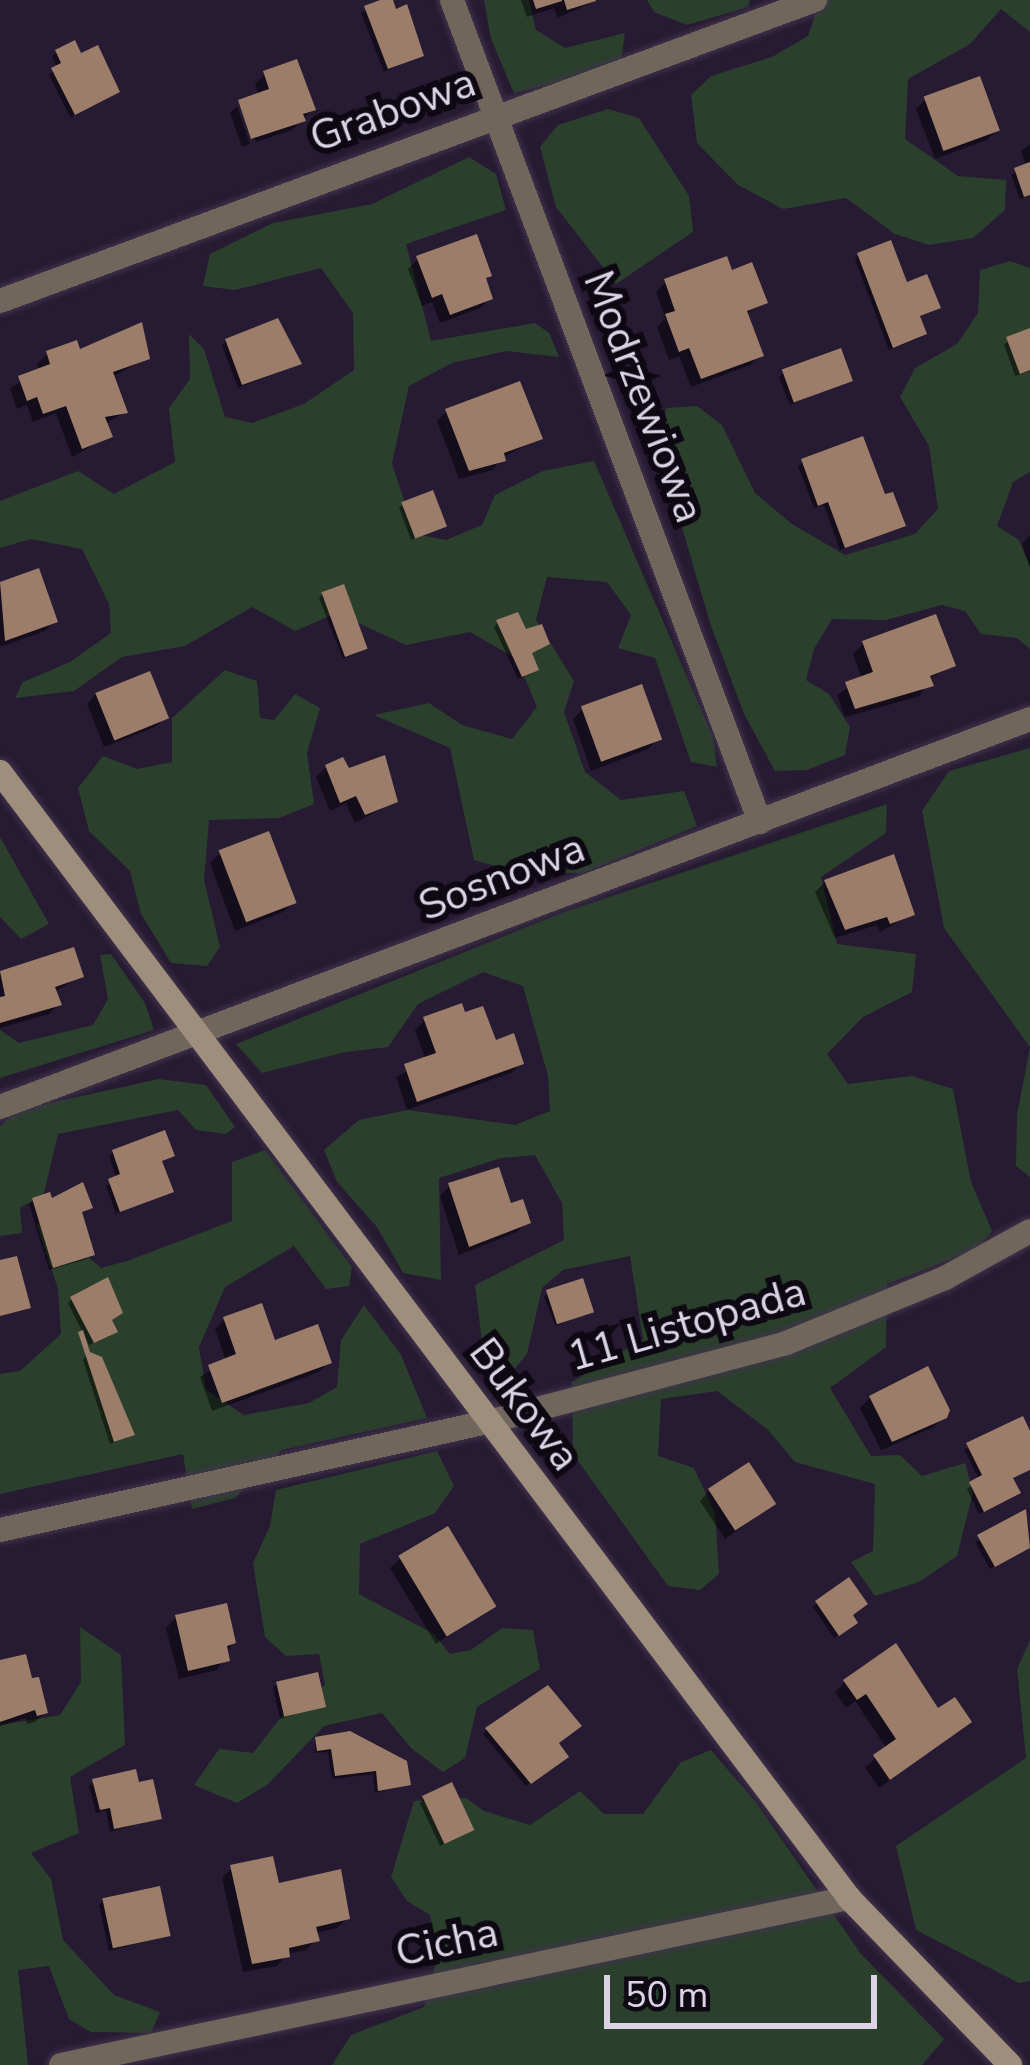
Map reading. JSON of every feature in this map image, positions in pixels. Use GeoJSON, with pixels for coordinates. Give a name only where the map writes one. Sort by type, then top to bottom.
{"type":"FeatureCollection","features":[{"type":"Feature","properties":{"kind":"street","name":"Modrzewiowa"},"geometry":{"type":"LineString","coordinates":[[452,0],[760,822]]}},
{"type":"Feature","properties":{"kind":"street","name":"Grabowa"},"geometry":{"type":"LineString","coordinates":[[0,301],[815,0]]}},
{"type":"Feature","properties":{"kind":"street","name":"Sosnowa"},"geometry":{"type":"LineString","coordinates":[[0,1107],[1030,719]]}},
{"type":"Feature","properties":{"kind":"street","name":"Bukowa"},"geometry":{"type":"LineString","coordinates":[[0,772],[849,1898],[1010,2065]]}},
{"type":"Feature","properties":{"kind":"street","name":"11 Listopada"},"geometry":{"type":"LineString","coordinates":[[0,1530],[488,1422],[786,1343],[945,1278],[1030,1231]]}},
{"type":"Feature","properties":{"kind":"street","name":"Cicha"},"geometry":{"type":"LineString","coordinates":[[62,2065],[849,1898]]}},
{"type":"Feature","properties":{"kind":"green space"},"geometry":{"type":"Polygon","coordinates":[[[484,0],[529,0],[536,30],[565,48],[625,33],[620,68],[514,93],[491,39],[484,0]]]}},
{"type":"Feature","properties":{"kind":"green space"},"geometry":{"type":"Polygon","coordinates":[[[647,0],[750,0],[748,7],[687,25],[654,12],[647,0]]]}},
{"type":"Feature","properties":{"kind":"green space"},"geometry":{"type":"Polygon","coordinates":[[[820,0],[1030,0],[1030,32],[1001,9],[970,44],[908,79],[905,139],[958,176],[1006,180],[1005,210],[973,238],[929,245],[895,234],[846,198],[783,209],[738,185],[697,143],[691,95],[711,76],[772,57],[808,36],[820,0]]]}},
{"type":"Feature","properties":{"kind":"green space"},"geometry":{"type":"Polygon","coordinates":[[[608,109],[639,118],[689,196],[693,232],[616,284],[556,207],[540,147],[558,125],[608,109]]]}},
{"type":"Feature","properties":{"kind":"green space"},"geometry":{"type":"Polygon","coordinates":[[[469,157],[496,174],[506,210],[406,244],[431,341],[535,323],[549,333],[559,357],[506,351],[452,363],[409,386],[392,463],[415,534],[446,540],[482,525],[495,495],[543,471],[594,461],[713,737],[717,767],[691,762],[655,658],[618,648],[631,615],[607,582],[547,577],[536,620],[574,681],[564,712],[585,772],[621,800],[684,791],[697,826],[583,873],[516,872],[474,860],[450,748],[374,715],[429,703],[462,725],[512,739],[537,707],[517,659],[470,632],[406,645],[337,613],[295,631],[252,607],[185,646],[122,657],[74,691],[15,698],[23,682],[70,662],[111,633],[109,604],[82,549],[31,539],[0,548],[0,501],[78,471],[114,494],[175,462],[169,408],[190,379],[189,334],[204,349],[225,417],[252,423],[304,404],[354,370],[353,313],[321,268],[235,290],[203,286],[210,254],[273,223],[372,204],[469,157]]]}},
{"type":"Feature","properties":{"kind":"green space"},"geometry":{"type":"Polygon","coordinates":[[[1010,261],[1030,268],[1030,472],[1013,482],[997,526],[1019,540],[1030,567],[1030,649],[1017,638],[981,634],[965,611],[942,605],[886,620],[832,619],[814,649],[806,680],[829,694],[850,727],[845,755],[807,770],[775,771],[744,714],[711,626],[661,456],[666,408],[697,406],[722,425],[755,493],[792,524],[845,555],[915,534],[938,509],[929,446],[900,397],[915,368],[957,344],[978,313],[980,270],[1010,261]]]}},
{"type":"Feature","properties":{"kind":"green space"},"geometry":{"type":"Polygon","coordinates":[[[225,670],[257,681],[260,718],[274,720],[295,694],[320,708],[307,753],[314,804],[279,818],[209,820],[204,880],[220,947],[207,966],[171,963],[141,914],[130,871],[89,831],[78,788],[103,756],[137,769],[172,762],[172,718],[225,670]]]}},
{"type":"Feature","properties":{"kind":"green space"},"geometry":{"type":"Polygon","coordinates":[[[1030,748],[1030,1047],[944,928],[922,811],[949,771],[1030,748]]]}},
{"type":"Feature","properties":{"kind":"green space"},"geometry":{"type":"Polygon","coordinates":[[[887,804],[886,833],[821,877],[837,944],[916,954],[912,992],[863,1017],[827,1054],[848,1084],[912,1076],[953,1089],[971,1182],[992,1231],[977,1249],[887,1284],[886,1347],[830,1388],[871,1456],[900,1455],[922,1476],[965,1463],[973,1492],[957,1556],[919,1582],[875,1596],[851,1562],[873,1551],[875,1484],[795,1462],[767,1429],[717,1391],[661,1399],[658,1456],[694,1468],[715,1513],[719,1574],[700,1590],[668,1586],[573,1454],[572,1382],[643,1339],[630,1256],[563,1270],[542,1288],[527,1354],[511,1373],[482,1342],[475,1285],[564,1240],[562,1203],[535,1155],[501,1158],[439,1178],[441,1280],[403,1273],[377,1227],[337,1182],[324,1150],[359,1120],[408,1110],[515,1125],[550,1111],[548,1076],[523,986],[483,972],[418,1004],[388,1047],[262,1073],[236,1044],[564,912],[887,804]]]}},
{"type":"Feature","properties":{"kind":"green space"},"geometry":{"type":"Polygon","coordinates":[[[0,837],[49,924],[21,939],[0,917],[0,837]]]}},
{"type":"Feature","properties":{"kind":"green space"},"geometry":{"type":"Polygon","coordinates":[[[111,954],[145,1003],[154,1030],[0,1078],[0,1030],[19,1043],[93,1025],[108,999],[100,955],[111,954]]]}},
{"type":"Feature","properties":{"kind":"green space"},"geometry":{"type":"Polygon","coordinates":[[[1030,1047],[1030,1177],[1016,1166],[1017,1115],[1030,1047]]]}},
{"type":"Feature","properties":{"kind":"green space"},"geometry":{"type":"Polygon","coordinates":[[[159,1079],[206,1085],[235,1127],[226,1134],[196,1130],[178,1110],[58,1134],[43,1197],[20,1207],[22,1233],[0,1236],[0,1126],[18,1110],[159,1079]]]}},
{"type":"Feature","properties":{"kind":"green space"},"geometry":{"type":"Polygon","coordinates":[[[265,1150],[352,1267],[349,1286],[326,1289],[294,1246],[225,1287],[199,1347],[206,1390],[244,1415],[309,1403],[337,1387],[341,1340],[364,1305],[401,1355],[427,1418],[282,1450],[235,1498],[192,1509],[183,1454],[0,1494],[0,1374],[20,1371],[61,1334],[58,1289],[37,1225],[51,1214],[70,1241],[101,1268],[130,1260],[232,1221],[232,1162],[265,1150]]]}},
{"type":"Feature","properties":{"kind":"green space"},"geometry":{"type":"Polygon","coordinates":[[[437,1451],[454,1486],[435,1513],[360,1544],[359,1594],[434,1634],[450,1654],[471,1650],[502,1628],[533,1630],[540,1669],[477,1707],[465,1758],[443,1772],[411,1748],[382,1713],[324,1726],[267,1785],[237,1803],[194,1785],[219,1749],[253,1753],[288,1708],[325,1685],[319,1654],[286,1656],[265,1637],[253,1563],[270,1526],[276,1490],[437,1451]]]}},
{"type":"Feature","properties":{"kind":"green space"},"geometry":{"type":"Polygon","coordinates":[[[80,1627],[121,1655],[125,1745],[70,1777],[79,1833],[31,1853],[51,1879],[63,1940],[114,1995],[160,2012],[151,2033],[91,2032],[69,2019],[49,1966],[18,1970],[28,2065],[0,2065],[0,1725],[60,1715],[81,1682],[80,1627]]]}},
{"type":"Feature","properties":{"kind":"green space"},"geometry":{"type":"Polygon","coordinates":[[[1030,1640],[1030,1981],[1019,1983],[916,1930],[896,1846],[1026,1758],[1017,1669],[1030,1640]]]}},
{"type":"Feature","properties":{"kind":"green space"},"geometry":{"type":"Polygon","coordinates":[[[711,1750],[755,1801],[861,1954],[944,2039],[922,2065],[332,2065],[351,2035],[424,2007],[438,1956],[430,1915],[407,1901],[391,1877],[414,1801],[466,1798],[484,1811],[530,1825],[580,1791],[604,1814],[643,1814],[681,1762],[711,1750]]]}},
{"type":"Feature","properties":{"kind":"building"},"geometry":{"type":"Polygon","coordinates":[[[393,0],[396,9],[407,4],[424,56],[388,69],[364,6],[393,0]]]}},
{"type":"Feature","properties":{"kind":"building"},"geometry":{"type":"Polygon","coordinates":[[[533,0],[562,0],[562,1],[536,9],[533,0]]]}},
{"type":"Feature","properties":{"kind":"building"},"geometry":{"type":"Polygon","coordinates":[[[564,0],[596,0],[596,1],[567,10],[564,0]]]}},
{"type":"Feature","properties":{"kind":"building"},"geometry":{"type":"Polygon","coordinates":[[[75,40],[81,53],[98,45],[120,92],[75,115],[51,68],[61,63],[55,50],[75,40]]]}},
{"type":"Feature","properties":{"kind":"building"},"geometry":{"type":"Polygon","coordinates":[[[297,59],[316,110],[303,114],[306,121],[251,139],[238,100],[269,89],[263,71],[297,59]]]}},
{"type":"Feature","properties":{"kind":"building"},"geometry":{"type":"Polygon","coordinates":[[[980,76],[1000,131],[943,151],[924,97],[980,76]]]}},
{"type":"Feature","properties":{"kind":"building"},"geometry":{"type":"Polygon","coordinates":[[[1030,162],[1030,195],[1024,197],[1014,168],[1030,162]]]}},
{"type":"Feature","properties":{"kind":"building"},"geometry":{"type":"Polygon","coordinates":[[[477,234],[492,276],[486,278],[493,299],[450,315],[442,294],[432,298],[416,256],[477,234]]]}},
{"type":"Feature","properties":{"kind":"building"},"geometry":{"type":"Polygon","coordinates":[[[891,240],[907,282],[927,274],[941,308],[920,316],[927,334],[893,348],[857,253],[891,240]]]}},
{"type":"Feature","properties":{"kind":"building"},"geometry":{"type":"Polygon","coordinates":[[[727,256],[732,270],[752,262],[768,303],[747,311],[764,356],[701,379],[689,348],[679,352],[665,314],[675,311],[664,279],[727,256]]]}},
{"type":"Feature","properties":{"kind":"building"},"geometry":{"type":"Polygon","coordinates":[[[278,318],[302,364],[242,385],[225,339],[278,318]]]}},
{"type":"Feature","properties":{"kind":"building"},"geometry":{"type":"Polygon","coordinates":[[[142,322],[150,359],[113,372],[128,413],[105,417],[113,437],[82,449],[66,406],[43,414],[37,397],[27,401],[18,376],[50,364],[46,351],[77,340],[80,349],[142,322]]]}},
{"type":"Feature","properties":{"kind":"building"},"geometry":{"type":"Polygon","coordinates":[[[1030,328],[1030,370],[1020,374],[1006,337],[1030,328]]]}},
{"type":"Feature","properties":{"kind":"building"},"geometry":{"type":"Polygon","coordinates":[[[841,348],[853,381],[794,402],[782,370],[841,348]]]}},
{"type":"Feature","properties":{"kind":"building"},"geometry":{"type":"Polygon","coordinates":[[[520,381],[543,439],[504,453],[506,461],[469,471],[445,409],[520,381]]]}},
{"type":"Feature","properties":{"kind":"building"},"geometry":{"type":"Polygon","coordinates":[[[863,436],[885,494],[893,492],[906,526],[845,548],[828,502],[818,506],[801,459],[863,436]]]}},
{"type":"Feature","properties":{"kind":"building"},"geometry":{"type":"Polygon","coordinates":[[[433,490],[447,526],[415,539],[401,502],[433,490]]]}},
{"type":"Feature","properties":{"kind":"building"},"geometry":{"type":"Polygon","coordinates":[[[39,568],[58,622],[5,641],[0,582],[39,568]]]}},
{"type":"Feature","properties":{"kind":"building"},"geometry":{"type":"Polygon","coordinates":[[[344,584],[368,649],[345,657],[321,592],[344,584]]]}},
{"type":"Feature","properties":{"kind":"building"},"geometry":{"type":"Polygon","coordinates":[[[518,612],[526,629],[542,624],[550,644],[532,653],[539,670],[522,677],[496,620],[518,612]]]}},
{"type":"Feature","properties":{"kind":"building"},"geometry":{"type":"Polygon","coordinates":[[[936,614],[956,666],[930,676],[934,686],[855,709],[845,682],[873,672],[862,641],[936,614]]]}},
{"type":"Feature","properties":{"kind":"building"},"geometry":{"type":"Polygon","coordinates":[[[150,671],[169,718],[114,740],[95,693],[150,671]]]}},
{"type":"Feature","properties":{"kind":"building"},"geometry":{"type":"Polygon","coordinates":[[[642,684],[662,739],[601,762],[581,706],[642,684]]]}},
{"type":"Feature","properties":{"kind":"building"},"geometry":{"type":"Polygon","coordinates":[[[385,755],[398,802],[365,815],[356,796],[340,803],[325,765],[343,757],[349,768],[385,755]]]}},
{"type":"Feature","properties":{"kind":"building"},"geometry":{"type":"Polygon","coordinates":[[[269,831],[297,903],[246,922],[219,850],[269,831]]]}},
{"type":"Feature","properties":{"kind":"building"},"geometry":{"type":"Polygon","coordinates":[[[894,854],[915,915],[890,924],[887,917],[845,930],[824,880],[894,854]]]}},
{"type":"Feature","properties":{"kind":"building"},"geometry":{"type":"Polygon","coordinates":[[[74,947],[84,977],[55,987],[62,1005],[0,1023],[0,997],[5,996],[0,971],[74,947]]]}},
{"type":"Feature","properties":{"kind":"building"},"geometry":{"type":"Polygon","coordinates":[[[462,1003],[465,1012],[483,1006],[496,1040],[514,1033],[524,1064],[417,1102],[404,1064],[436,1053],[423,1017],[462,1003]]]}},
{"type":"Feature","properties":{"kind":"building"},"geometry":{"type":"Polygon","coordinates":[[[165,1130],[175,1156],[162,1161],[174,1192],[120,1212],[108,1179],[120,1174],[112,1150],[165,1130]]]}},
{"type":"Feature","properties":{"kind":"building"},"geometry":{"type":"Polygon","coordinates":[[[499,1167],[511,1203],[523,1199],[531,1223],[469,1247],[448,1183],[499,1167]]]}},
{"type":"Feature","properties":{"kind":"building"},"geometry":{"type":"Polygon","coordinates":[[[83,1182],[93,1208],[82,1212],[95,1255],[53,1268],[32,1198],[50,1192],[52,1198],[83,1182]]]}},
{"type":"Feature","properties":{"kind":"building"},"geometry":{"type":"Polygon","coordinates":[[[17,1256],[31,1308],[0,1316],[0,1260],[17,1256]]]}},
{"type":"Feature","properties":{"kind":"building"},"geometry":{"type":"Polygon","coordinates":[[[108,1277],[123,1313],[112,1320],[118,1332],[94,1343],[70,1297],[108,1277]]]}},
{"type":"Feature","properties":{"kind":"building"},"geometry":{"type":"Polygon","coordinates":[[[583,1278],[594,1312],[557,1324],[546,1290],[583,1278]]]}},
{"type":"Feature","properties":{"kind":"building"},"geometry":{"type":"Polygon","coordinates":[[[262,1303],[275,1340],[318,1324],[332,1363],[222,1403],[208,1365],[236,1354],[223,1317],[262,1303]]]}},
{"type":"Feature","properties":{"kind":"building"},"geometry":{"type":"Polygon","coordinates":[[[83,1330],[90,1352],[102,1357],[135,1435],[114,1442],[78,1332],[83,1330]]]}},
{"type":"Feature","properties":{"kind":"building"},"geometry":{"type":"Polygon","coordinates":[[[928,1366],[950,1410],[947,1418],[892,1442],[869,1396],[928,1366]]]}},
{"type":"Feature","properties":{"kind":"building"},"geometry":{"type":"Polygon","coordinates":[[[1023,1416],[1030,1431],[1030,1470],[1013,1478],[1021,1493],[984,1512],[969,1482],[982,1475],[966,1443],[1023,1416]]]}},
{"type":"Feature","properties":{"kind":"building"},"geometry":{"type":"Polygon","coordinates":[[[749,1462],[776,1504],[735,1531],[708,1489],[749,1462]]]}},
{"type":"Feature","properties":{"kind":"building"},"geometry":{"type":"Polygon","coordinates":[[[1026,1509],[1030,1548],[995,1567],[977,1535],[1026,1509]]]}},
{"type":"Feature","properties":{"kind":"building"},"geometry":{"type":"Polygon","coordinates":[[[448,1526],[496,1607],[447,1636],[398,1556],[448,1526]]]}},
{"type":"Feature","properties":{"kind":"building"},"geometry":{"type":"Polygon","coordinates":[[[849,1577],[868,1604],[853,1615],[858,1623],[839,1636],[815,1601],[849,1577]]]}},
{"type":"Feature","properties":{"kind":"building"},"geometry":{"type":"Polygon","coordinates":[[[227,1603],[236,1643],[227,1646],[230,1661],[188,1671],[175,1615],[227,1603]]]}},
{"type":"Feature","properties":{"kind":"building"},"geometry":{"type":"Polygon","coordinates":[[[896,1643],[938,1708],[955,1697],[972,1722],[890,1780],[873,1755],[896,1739],[866,1694],[857,1700],[843,1680],[896,1643]]]}},
{"type":"Feature","properties":{"kind":"building"},"geometry":{"type":"Polygon","coordinates":[[[26,1654],[32,1678],[39,1677],[48,1713],[37,1716],[35,1710],[0,1722],[0,1660],[26,1654]]]}},
{"type":"Feature","properties":{"kind":"building"},"geometry":{"type":"Polygon","coordinates":[[[318,1672],[326,1707],[284,1717],[276,1682],[318,1672]]]}},
{"type":"Feature","properties":{"kind":"building"},"geometry":{"type":"Polygon","coordinates":[[[548,1685],[582,1726],[559,1743],[569,1757],[531,1784],[485,1728],[548,1685]]]}},
{"type":"Feature","properties":{"kind":"building"},"geometry":{"type":"Polygon","coordinates":[[[350,1731],[407,1761],[411,1785],[378,1791],[376,1771],[335,1776],[331,1749],[317,1751],[315,1737],[350,1731]]]}},
{"type":"Feature","properties":{"kind":"building"},"geometry":{"type":"Polygon","coordinates":[[[136,1769],[139,1782],[153,1779],[162,1819],[114,1829],[110,1808],[100,1810],[92,1779],[136,1769]]]}},
{"type":"Feature","properties":{"kind":"building"},"geometry":{"type":"Polygon","coordinates":[[[452,1782],[474,1830],[444,1844],[422,1796],[452,1782]]]}},
{"type":"Feature","properties":{"kind":"building"},"geometry":{"type":"Polygon","coordinates":[[[273,1856],[279,1883],[341,1869],[350,1919],[316,1927],[320,1941],[289,1948],[290,1957],[252,1964],[230,1865],[273,1856]]]}},
{"type":"Feature","properties":{"kind":"building"},"geometry":{"type":"Polygon","coordinates":[[[160,1886],[171,1936],[113,1948],[102,1898],[160,1886]]]}}]}
